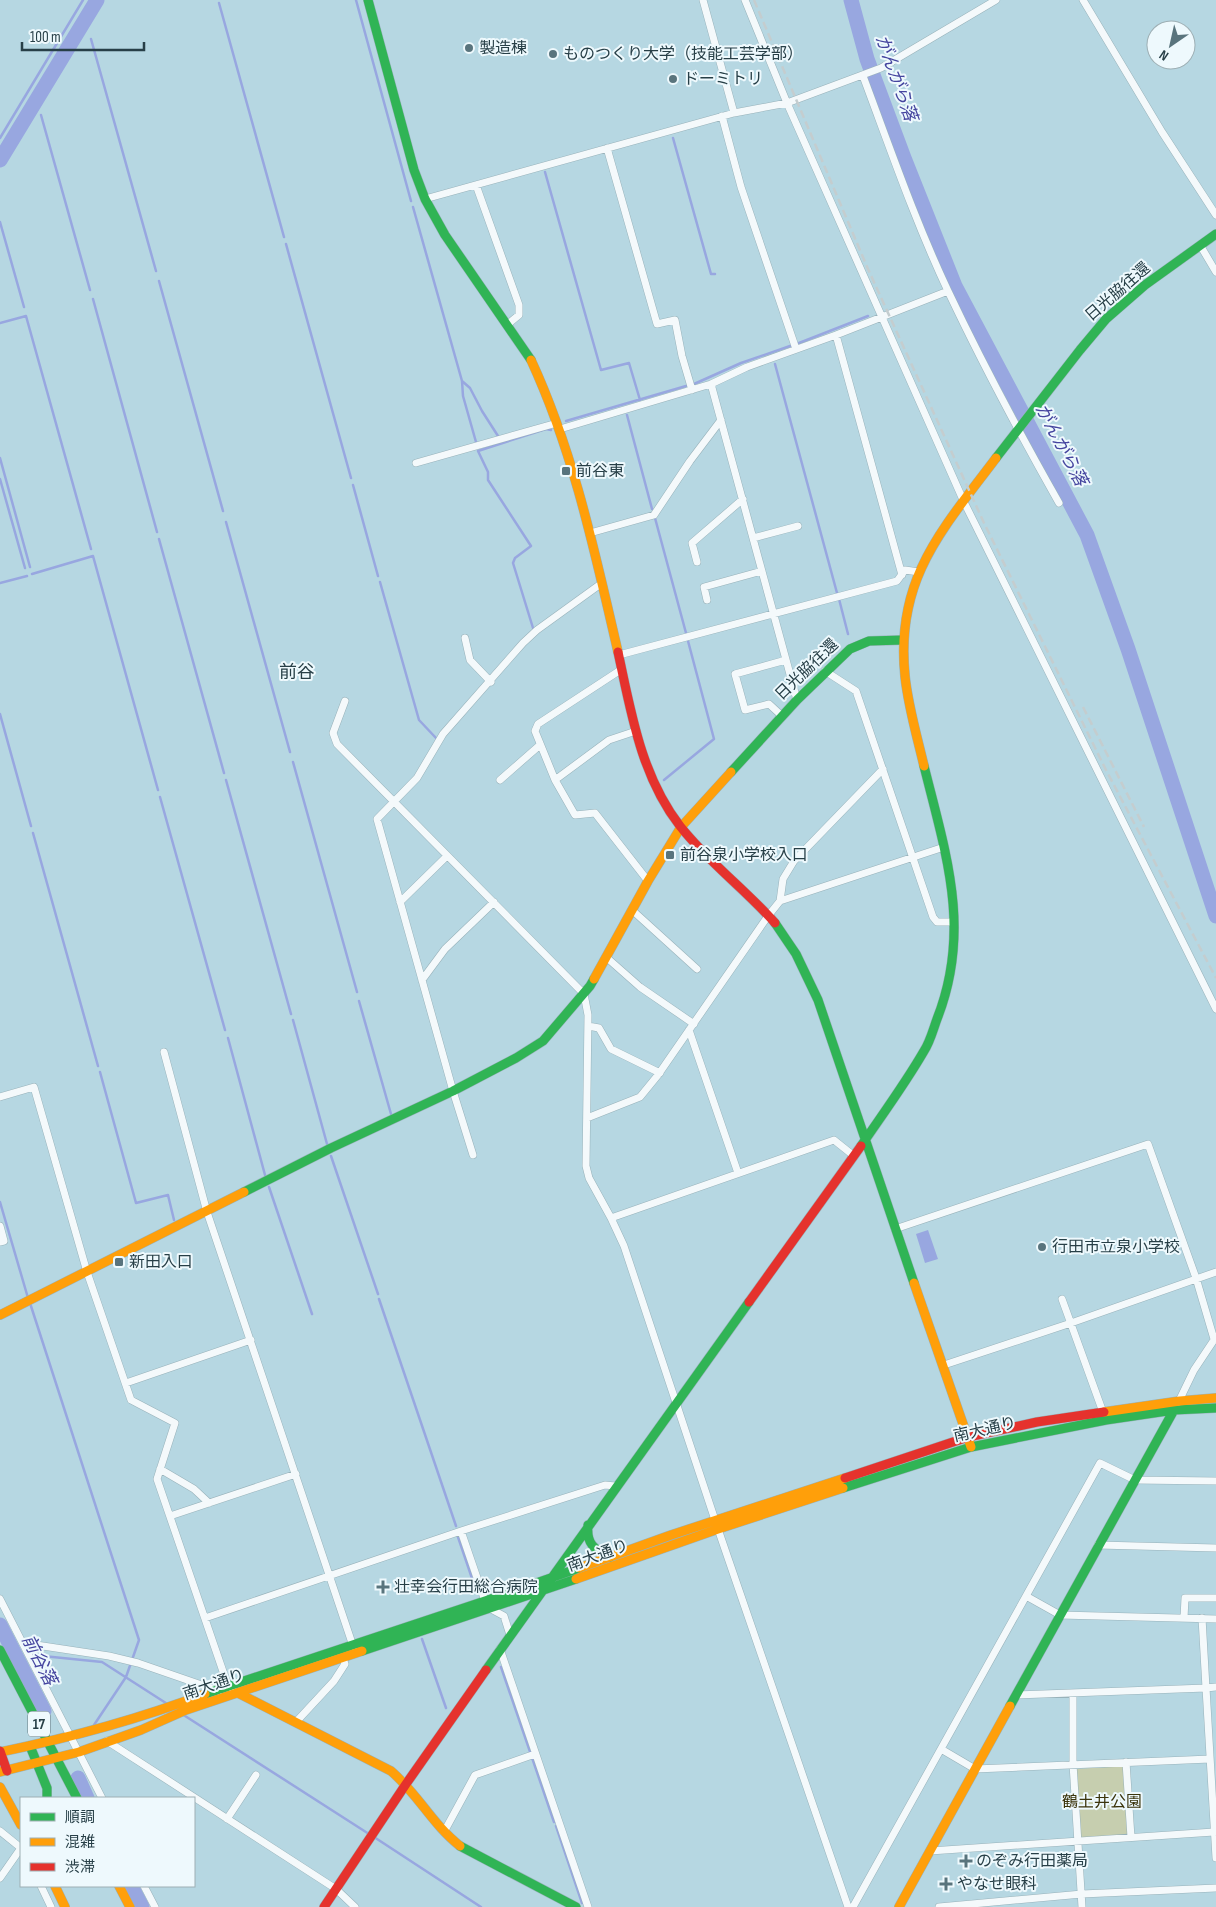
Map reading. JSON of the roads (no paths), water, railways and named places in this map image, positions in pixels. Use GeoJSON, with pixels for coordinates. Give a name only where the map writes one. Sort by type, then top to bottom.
{"type":"FeatureCollection","features":[{"type":"Feature","properties":{"kind":"main road"},"geometry":{"type":"LineString","coordinates":[[368,0],[414,170],[425,199],[445,235],[508,324],[540,377],[559,426],[590,533],[636,731],[654,782],[681,827],[768,916],[799,958],[818,1000],[971,1447]]}},
{"type":"Feature","properties":{"kind":"main road","name":"日光脇往還"},"geometry":{"type":"LineString","coordinates":[[1020,427],[1106,319],[1131,296],[1216,234]]}},
{"type":"Feature","properties":{"kind":"main road"},"geometry":{"type":"LineString","coordinates":[[324,1907],[510,1634],[854,1156],[925,1050],[935,1028],[949,979],[954,942],[953,889],[908,704],[904,677],[903,640],[907,611],[911,592],[919,572],[933,547],[1020,427]]}},
{"type":"Feature","properties":{"kind":"main road","name":"日光脇往還"},"geometry":{"type":"LineString","coordinates":[[0,1315],[331,1148],[453,1091],[543,1042],[584,994],[681,827],[796,700],[850,649],[865,641],[903,640]]}},
{"type":"Feature","properties":{"kind":"main road","name":"南大通り"},"geometry":{"type":"LineString","coordinates":[[3,1771],[79,1752],[141,1730],[174,1709],[186,1710],[344,1658],[354,1650],[671,1535],[716,1525],[971,1447],[1104,1416],[1180,1401],[1216,1398]]}},
{"type":"Feature","properties":{"kind":"main road","name":"南大通り"},"geometry":{"type":"LineString","coordinates":[[0,1752],[48,1742],[174,1709],[228,1686],[491,1609],[716,1525],[968,1437],[1037,1422],[1216,1408]]}},
{"type":"Feature","properties":{"kind":"main road"},"geometry":{"type":"LineString","coordinates":[[899,1907],[1174,1410]]}},
{"type":"Feature","properties":{"kind":"main road"},"geometry":{"type":"LineString","coordinates":[[588,1524],[588,1542],[594,1549],[610,1557]]}},
{"type":"Feature","properties":{"kind":"main road","name":"17"},"geometry":{"type":"LineString","coordinates":[[0,1650],[76,1797]]}},
{"type":"Feature","properties":{"kind":"main road"},"geometry":{"type":"LineString","coordinates":[[238,1693],[391,1771],[406,1784],[444,1832],[461,1847],[576,1907]]}},
{"type":"Feature","properties":{"kind":"main road","name":"17"},"geometry":{"type":"LineString","coordinates":[[30,1746],[47,1788],[47,1797]]}},
{"type":"Feature","properties":{"kind":"main road"},"geometry":{"type":"LineString","coordinates":[[0,1752],[3,1771]]}},
{"type":"Feature","properties":{"kind":"main road"},"geometry":{"type":"LineString","coordinates":[[0,1787],[20,1823]]}},
{"type":"Feature","properties":{"kind":"main road"},"geometry":{"type":"LineString","coordinates":[[55,1887],[65,1907]]}},
{"type":"Feature","properties":{"kind":"main road"},"geometry":{"type":"LineString","coordinates":[[120,1887],[130,1907]]}},
{"type":"Feature","properties":{"kind":"street"},"geometry":{"type":"LineString","coordinates":[[703,0],[734,112]]}},
{"type":"Feature","properties":{"kind":"street"},"geometry":{"type":"LineString","coordinates":[[746,0],[787,102],[964,502],[1216,1009]]}},
{"type":"Feature","properties":{"kind":"street"},"geometry":{"type":"LineString","coordinates":[[425,199],[734,112],[787,102],[865,75],[881,68],[996,0]]}},
{"type":"Feature","properties":{"kind":"street"},"geometry":{"type":"LineString","coordinates":[[1083,0],[1162,132],[1216,215]]}},
{"type":"Feature","properties":{"kind":"street"},"geometry":{"type":"LineString","coordinates":[[865,75],[916,217],[948,291],[1059,503]]}},
{"type":"Feature","properties":{"kind":"street"},"geometry":{"type":"LineString","coordinates":[[722,116],[742,187],[796,349]]}},
{"type":"Feature","properties":{"kind":"street"},"geometry":{"type":"LineString","coordinates":[[607,148],[656,324],[675,320],[682,356],[692,390]]}},
{"type":"Feature","properties":{"kind":"street"},"geometry":{"type":"LineString","coordinates":[[476,186],[519,305],[519,315],[508,324]]}},
{"type":"Feature","properties":{"kind":"street"},"geometry":{"type":"LineString","coordinates":[[1200,245],[1216,272]]}},
{"type":"Feature","properties":{"kind":"street"},"geometry":{"type":"LineString","coordinates":[[416,463],[711,384],[747,367],[836,335],[948,291]]}},
{"type":"Feature","properties":{"kind":"street"},"geometry":{"type":"LineString","coordinates":[[836,335],[902,575]]}},
{"type":"Feature","properties":{"kind":"street"},"geometry":{"type":"LineString","coordinates":[[711,384],[796,700]]}},
{"type":"Feature","properties":{"kind":"street"},"geometry":{"type":"LineString","coordinates":[[590,533],[654,515],[690,461],[721,420]]}},
{"type":"Feature","properties":{"kind":"street"},"geometry":{"type":"LineString","coordinates":[[697,562],[692,543],[742,499]]}},
{"type":"Feature","properties":{"kind":"street"},"geometry":{"type":"LineString","coordinates":[[753,538],[798,526]]}},
{"type":"Feature","properties":{"kind":"street"},"geometry":{"type":"LineString","coordinates":[[619,656],[897,581],[905,570],[919,572]]}},
{"type":"Feature","properties":{"kind":"street"},"geometry":{"type":"LineString","coordinates":[[707,600],[704,588],[762,571]]}},
{"type":"Feature","properties":{"kind":"street"},"geometry":{"type":"LineString","coordinates":[[473,1155],[453,1091],[377,819],[417,778],[443,734],[491,682],[523,643],[537,630],[602,583]]}},
{"type":"Feature","properties":{"kind":"street"},"geometry":{"type":"LineString","coordinates":[[465,638],[470,660],[491,682]]}},
{"type":"Feature","properties":{"kind":"street"},"geometry":{"type":"LineString","coordinates":[[782,716],[770,704],[745,710],[735,674],[786,660]]}},
{"type":"Feature","properties":{"kind":"street"},"geometry":{"type":"LineString","coordinates":[[622,669],[538,724],[535,731],[555,780],[575,815],[595,813],[648,881]]}},
{"type":"Feature","properties":{"kind":"street"},"geometry":{"type":"LineString","coordinates":[[825,671],[856,691],[933,917],[937,922],[954,922]]}},
{"type":"Feature","properties":{"kind":"street"},"geometry":{"type":"LineString","coordinates":[[345,701],[333,733],[337,744],[584,994],[588,1015],[586,1166],[589,1178],[624,1246],[716,1525],[848,1907]]}},
{"type":"Feature","properties":{"kind":"street"},"geometry":{"type":"LineString","coordinates":[[555,780],[609,740],[636,731]]}},
{"type":"Feature","properties":{"kind":"street"},"geometry":{"type":"LineString","coordinates":[[500,780],[540,745]]}},
{"type":"Feature","properties":{"kind":"street"},"geometry":{"type":"LineString","coordinates":[[587,1118],[640,1097],[660,1073],[780,901],[783,879],[794,861],[883,769]]}},
{"type":"Feature","properties":{"kind":"street"},"geometry":{"type":"LineString","coordinates":[[780,901],[944,847]]}},
{"type":"Feature","properties":{"kind":"street"},"geometry":{"type":"LineString","coordinates":[[400,902],[448,856]]}},
{"type":"Feature","properties":{"kind":"street"},"geometry":{"type":"LineString","coordinates":[[422,980],[445,950],[494,902]]}},
{"type":"Feature","properties":{"kind":"street"},"geometry":{"type":"LineString","coordinates":[[632,910],[697,969]]}},
{"type":"Feature","properties":{"kind":"street"},"geometry":{"type":"LineString","coordinates":[[606,958],[692,1027],[738,1173]]}},
{"type":"Feature","properties":{"kind":"street"},"geometry":{"type":"LineString","coordinates":[[588,1026],[599,1028],[611,1049],[660,1073]]}},
{"type":"Feature","properties":{"kind":"street"},"geometry":{"type":"LineString","coordinates":[[164,1052],[207,1212],[354,1650]]}},
{"type":"Feature","properties":{"kind":"street"},"geometry":{"type":"LineString","coordinates":[[0,1097],[34,1087],[87,1272],[131,1400],[175,1424],[157,1479],[228,1686],[238,1693]]}},
{"type":"Feature","properties":{"kind":"street"},"geometry":{"type":"LineString","coordinates":[[611,1218],[834,1140],[854,1156]]}},
{"type":"Feature","properties":{"kind":"street"},"geometry":{"type":"LineString","coordinates":[[895,1229],[1148,1144],[1196,1278],[1215,1338],[1194,1370],[1174,1410]]}},
{"type":"Feature","properties":{"kind":"street"},"geometry":{"type":"LineString","coordinates":[[0,1226],[4,1241],[0,1242]]}},
{"type":"Feature","properties":{"kind":"street"},"geometry":{"type":"LineString","coordinates":[[944,1364],[1071,1323],[1216,1272]]}},
{"type":"Feature","properties":{"kind":"street"},"geometry":{"type":"LineString","coordinates":[[1062,1299],[1104,1416]]}},
{"type":"Feature","properties":{"kind":"street"},"geometry":{"type":"LineString","coordinates":[[126,1383],[251,1340]]}},
{"type":"Feature","properties":{"kind":"street"},"geometry":{"type":"LineString","coordinates":[[853,1907],[1100,1463],[1134,1480],[1216,1481]]}},
{"type":"Feature","properties":{"kind":"street"},"geometry":{"type":"LineString","coordinates":[[160,1469],[194,1489],[209,1503]]}},
{"type":"Feature","properties":{"kind":"street"},"geometry":{"type":"LineString","coordinates":[[170,1516],[296,1474]]}},
{"type":"Feature","properties":{"kind":"street"},"geometry":{"type":"LineString","coordinates":[[205,1618],[462,1531],[605,1485],[615,1486]]}},
{"type":"Feature","properties":{"kind":"street"},"geometry":{"type":"LineString","coordinates":[[462,1531],[485,1601]]}},
{"type":"Feature","properties":{"kind":"street"},"geometry":{"type":"LineString","coordinates":[[1098,1545],[1216,1548]]}},
{"type":"Feature","properties":{"kind":"street"},"geometry":{"type":"LineString","coordinates":[[1026,1596],[1060,1615],[1216,1619]]}},
{"type":"Feature","properties":{"kind":"street"},"geometry":{"type":"LineString","coordinates":[[1184,1618],[1185,1598],[1216,1598]]}},
{"type":"Feature","properties":{"kind":"street"},"geometry":{"type":"LineString","coordinates":[[0,1599],[68,1736],[79,1752],[102,1797]]}},
{"type":"Feature","properties":{"kind":"street"},"geometry":{"type":"LineString","coordinates":[[491,1609],[504,1616],[510,1634]]}},
{"type":"Feature","properties":{"kind":"street"},"geometry":{"type":"LineString","coordinates":[[1202,1618],[1216,1858]]}},
{"type":"Feature","properties":{"kind":"street"},"geometry":{"type":"LineString","coordinates":[[23,1643],[100,1654],[126,1660],[219,1690]]}},
{"type":"Feature","properties":{"kind":"street"},"geometry":{"type":"LineString","coordinates":[[500,1649],[588,1907]]}},
{"type":"Feature","properties":{"kind":"street"},"geometry":{"type":"LineString","coordinates":[[296,1722],[334,1681],[345,1664],[344,1658]]}},
{"type":"Feature","properties":{"kind":"street"},"geometry":{"type":"LineString","coordinates":[[1016,1695],[1216,1687]]}},
{"type":"Feature","properties":{"kind":"street"},"geometry":{"type":"LineString","coordinates":[[1073,1693],[1073,1764],[1082,1907]]}},
{"type":"Feature","properties":{"kind":"street"},"geometry":{"type":"LineString","coordinates":[[107,1741],[193,1797]]}},
{"type":"Feature","properties":{"kind":"street"},"geometry":{"type":"LineString","coordinates":[[941,1749],[975,1769],[1210,1759]]}},
{"type":"Feature","properties":{"kind":"street"},"geometry":{"type":"LineString","coordinates":[[444,1832],[475,1775],[535,1754]]}},
{"type":"Feature","properties":{"kind":"street"},"geometry":{"type":"LineString","coordinates":[[1126,1762],[1131,1837]]}},
{"type":"Feature","properties":{"kind":"street"},"geometry":{"type":"LineString","coordinates":[[227,1819],[256,1775]]}},
{"type":"Feature","properties":{"kind":"street"},"geometry":{"type":"LineString","coordinates":[[195,1798],[336,1889],[355,1907]]}},
{"type":"Feature","properties":{"kind":"street"},"geometry":{"type":"LineString","coordinates":[[0,1831],[20,1847]]}},
{"type":"Feature","properties":{"kind":"street"},"geometry":{"type":"LineString","coordinates":[[930,1851],[1214,1832]]}},
{"type":"Feature","properties":{"kind":"street"},"geometry":{"type":"LineString","coordinates":[[0,1878],[20,1849]]}},
{"type":"Feature","properties":{"kind":"street"},"geometry":{"type":"LineString","coordinates":[[41,1887],[52,1907]]}},
{"type":"Feature","properties":{"kind":"street"},"geometry":{"type":"LineString","coordinates":[[145,1887],[155,1907]]}},
{"type":"Feature","properties":{"kind":"street"},"geometry":{"type":"LineString","coordinates":[[939,1907],[1082,1894],[1216,1888]]}},
{"type":"Feature","properties":{"kind":"water"},"geometry":{"type":"Polygon","coordinates":[[[928,1230],[938,1259],[925,1263],[916,1234],[928,1230]]]}},
{"type":"Feature","properties":{"kind":"waterway"},"geometry":{"type":"LineString","coordinates":[[0,138],[83,0]]}},
{"type":"Feature","properties":{"kind":"waterway","name":"前谷落"},"geometry":{"type":"LineString","coordinates":[[0,160],[97,0]]}},
{"type":"Feature","properties":{"kind":"waterway"},"geometry":{"type":"LineString","coordinates":[[356,0],[411,201]]}},
{"type":"Feature","properties":{"kind":"waterway","name":"がんがら落"},"geometry":{"type":"LineString","coordinates":[[851,0],[867,59],[955,286],[1087,535],[1128,649],[1216,916]]}},
{"type":"Feature","properties":{"kind":"waterway"},"geometry":{"type":"LineString","coordinates":[[219,3],[284,237]]}},
{"type":"Feature","properties":{"kind":"waterway"},"geometry":{"type":"LineString","coordinates":[[91,39],[156,271]]}},
{"type":"Feature","properties":{"kind":"waterway"},"geometry":{"type":"LineString","coordinates":[[41,115],[90,290]]}},
{"type":"Feature","properties":{"kind":"waterway"},"geometry":{"type":"LineString","coordinates":[[673,138],[711,274],[715,274]]}},
{"type":"Feature","properties":{"kind":"waterway"},"geometry":{"type":"LineString","coordinates":[[545,172],[601,370],[629,363],[640,400]]}},
{"type":"Feature","properties":{"kind":"waterway"},"geometry":{"type":"LineString","coordinates":[[413,207],[462,381],[463,396],[476,442]]}},
{"type":"Feature","properties":{"kind":"waterway"},"geometry":{"type":"LineString","coordinates":[[0,222],[24,307]]}},
{"type":"Feature","properties":{"kind":"waterway"},"geometry":{"type":"LineString","coordinates":[[286,244],[351,478]]}},
{"type":"Feature","properties":{"kind":"waterway"},"geometry":{"type":"LineString","coordinates":[[159,281],[223,511]]}},
{"type":"Feature","properties":{"kind":"waterway"},"geometry":{"type":"LineString","coordinates":[[93,299],[157,532]]}},
{"type":"Feature","properties":{"kind":"waterway"},"geometry":{"type":"LineString","coordinates":[[0,323],[26,316],[91,549]]}},
{"type":"Feature","properties":{"kind":"waterway"},"geometry":{"type":"LineString","coordinates":[[799,343],[868,316]]}},
{"type":"Feature","properties":{"kind":"waterway"},"geometry":{"type":"LineString","coordinates":[[694,384],[741,363],[790,346]]}},
{"type":"Feature","properties":{"kind":"waterway"},"geometry":{"type":"LineString","coordinates":[[775,364],[837,593]]}},
{"type":"Feature","properties":{"kind":"waterway"},"geometry":{"type":"LineString","coordinates":[[462,381],[470,388],[498,436]]}},
{"type":"Feature","properties":{"kind":"waterway"},"geometry":{"type":"LineString","coordinates":[[566,421],[686,386]]}},
{"type":"Feature","properties":{"kind":"waterway"},"geometry":{"type":"LineString","coordinates":[[627,415],[652,509]]}},
{"type":"Feature","properties":{"kind":"waterway"},"geometry":{"type":"LineString","coordinates":[[533,628],[513,563],[515,558],[531,546],[488,480],[488,472],[478,451],[546,429],[551,430]]}},
{"type":"Feature","properties":{"kind":"waterway"},"geometry":{"type":"LineString","coordinates":[[0,458],[30,567]]}},
{"type":"Feature","properties":{"kind":"waterway"},"geometry":{"type":"LineString","coordinates":[[0,479],[25,568]]}},
{"type":"Feature","properties":{"kind":"waterway"},"geometry":{"type":"LineString","coordinates":[[353,485],[378,576]]}},
{"type":"Feature","properties":{"kind":"waterway"},"geometry":{"type":"LineString","coordinates":[[655,518],[686,633]]}},
{"type":"Feature","properties":{"kind":"waterway"},"geometry":{"type":"LineString","coordinates":[[226,522],[290,752]]}},
{"type":"Feature","properties":{"kind":"waterway"},"geometry":{"type":"LineString","coordinates":[[159,539],[224,773]]}},
{"type":"Feature","properties":{"kind":"waterway"},"geometry":{"type":"LineString","coordinates":[[32,574],[93,556],[158,790]]}},
{"type":"Feature","properties":{"kind":"waterway"},"geometry":{"type":"LineString","coordinates":[[0,583],[27,576]]}},
{"type":"Feature","properties":{"kind":"waterway"},"geometry":{"type":"LineString","coordinates":[[380,582],[419,720],[436,738]]}},
{"type":"Feature","properties":{"kind":"waterway"},"geometry":{"type":"LineString","coordinates":[[839,599],[848,634]]}},
{"type":"Feature","properties":{"kind":"waterway"},"geometry":{"type":"LineString","coordinates":[[664,780],[714,739],[688,641]]}},
{"type":"Feature","properties":{"kind":"waterway"},"geometry":{"type":"LineString","coordinates":[[0,714],[31,826]]}},
{"type":"Feature","properties":{"kind":"waterway"},"geometry":{"type":"LineString","coordinates":[[293,762],[357,992]]}},
{"type":"Feature","properties":{"kind":"waterway"},"geometry":{"type":"LineString","coordinates":[[226,780],[291,1014]]}},
{"type":"Feature","properties":{"kind":"waterway"},"geometry":{"type":"LineString","coordinates":[[160,797],[225,1030]]}},
{"type":"Feature","properties":{"kind":"waterway"},"geometry":{"type":"LineString","coordinates":[[33,833],[98,1066]]}},
{"type":"Feature","properties":{"kind":"waterway"},"geometry":{"type":"LineString","coordinates":[[359,1001],[391,1114]]}},
{"type":"Feature","properties":{"kind":"waterway"},"geometry":{"type":"LineString","coordinates":[[293,1020],[327,1144]]}},
{"type":"Feature","properties":{"kind":"waterway"},"geometry":{"type":"LineString","coordinates":[[228,1038],[265,1175]]}},
{"type":"Feature","properties":{"kind":"waterway"},"geometry":{"type":"LineString","coordinates":[[100,1072],[136,1203],[168,1195],[174,1220]]}},
{"type":"Feature","properties":{"kind":"waterway"},"geometry":{"type":"LineString","coordinates":[[331,1156],[378,1294]]}},
{"type":"Feature","properties":{"kind":"waterway"},"geometry":{"type":"LineString","coordinates":[[269,1187],[312,1314]]}},
{"type":"Feature","properties":{"kind":"waterway"},"geometry":{"type":"LineString","coordinates":[[0,1202],[28,1298]]}},
{"type":"Feature","properties":{"kind":"waterway"},"geometry":{"type":"LineString","coordinates":[[379,1299],[456,1526]]}},
{"type":"Feature","properties":{"kind":"waterway"},"geometry":{"type":"LineString","coordinates":[[30,1303],[139,1640],[126,1677],[94,1725]]}},
{"type":"Feature","properties":{"kind":"waterway"},"geometry":{"type":"LineString","coordinates":[[458,1537],[477,1593]]}},
{"type":"Feature","properties":{"kind":"waterway","name":"前谷落"},"geometry":{"type":"LineString","coordinates":[[0,1625],[44,1711]]}},
{"type":"Feature","properties":{"kind":"waterway"},"geometry":{"type":"LineString","coordinates":[[422,1639],[446,1708]]}},
{"type":"Feature","properties":{"kind":"waterway"},"geometry":{"type":"LineString","coordinates":[[33,1655],[102,1662],[169,1705]]}},
{"type":"Feature","properties":{"kind":"waterway"},"geometry":{"type":"LineString","coordinates":[[501,1667],[554,1822]]}},
{"type":"Feature","properties":{"kind":"waterway"},"geometry":{"type":"LineString","coordinates":[[182,1714],[369,1834]]}},
{"type":"Feature","properties":{"kind":"waterway","name":"前谷落"},"geometry":{"type":"LineString","coordinates":[[78,1778],[87,1797]]}},
{"type":"Feature","properties":{"kind":"waterway"},"geometry":{"type":"LineString","coordinates":[[556,1826],[582,1903]]}},
{"type":"Feature","properties":{"kind":"waterway"},"geometry":{"type":"LineString","coordinates":[[374,1837],[481,1907]]}},
{"type":"Feature","properties":{"kind":"waterway","name":"前谷落"},"geometry":{"type":"LineString","coordinates":[[132,1887],[142,1907]]}},
{"type":"Feature","properties":{"kind":"railway"},"geometry":{"type":"LineString","coordinates":[[754,0],[868,269],[984,523],[1106,770],[1216,978]]}},
{"type":"Feature","properties":{"kind":"railway"},"geometry":{"type":"LineString","coordinates":[[1083,707],[1144,827]]}},
{"type":"Feature","properties":{"kind":"place","name":"製造棟"},"geometry":{"type":"Point","coordinates":[469,48]}},
{"type":"Feature","properties":{"kind":"place","name":"ものつくり大学（技能工芸学部）"},"geometry":{"type":"Point","coordinates":[553,54]}},
{"type":"Feature","properties":{"kind":"place","name":"ドーミトリ"},"geometry":{"type":"Point","coordinates":[673,79]}},
{"type":"Feature","properties":{"kind":"place","name":"前谷東"},"geometry":{"type":"Point","coordinates":[566,471]}},
{"type":"Feature","properties":{"kind":"place","name":"前谷泉小学校入口"},"geometry":{"type":"Point","coordinates":[670,855]}},
{"type":"Feature","properties":{"kind":"place","name":"行田市立泉小学校"},"geometry":{"type":"Point","coordinates":[1042,1247]}},
{"type":"Feature","properties":{"kind":"place","name":"新田入口"},"geometry":{"type":"Point","coordinates":[119,1262]}},
{"type":"Feature","properties":{"kind":"place","name":"壮幸会行田総合病院"},"geometry":{"type":"Point","coordinates":[383,1587]}},
{"type":"Feature","properties":{"kind":"place","name":"のぞみ行田薬局"},"geometry":{"type":"Point","coordinates":[966,1861]}},
{"type":"Feature","properties":{"kind":"place","name":"やなせ眼科"},"geometry":{"type":"Point","coordinates":[946,1884]}},
{"type":"Feature","properties":{"kind":"district","name":"前谷"},"geometry":{"type":"Point","coordinates":[297,672]}},
{"type":"Feature","properties":{"kind":"park label","name":"鶴土井公園"},"geometry":{"type":"Point","coordinates":[1102,1802]}}]}
